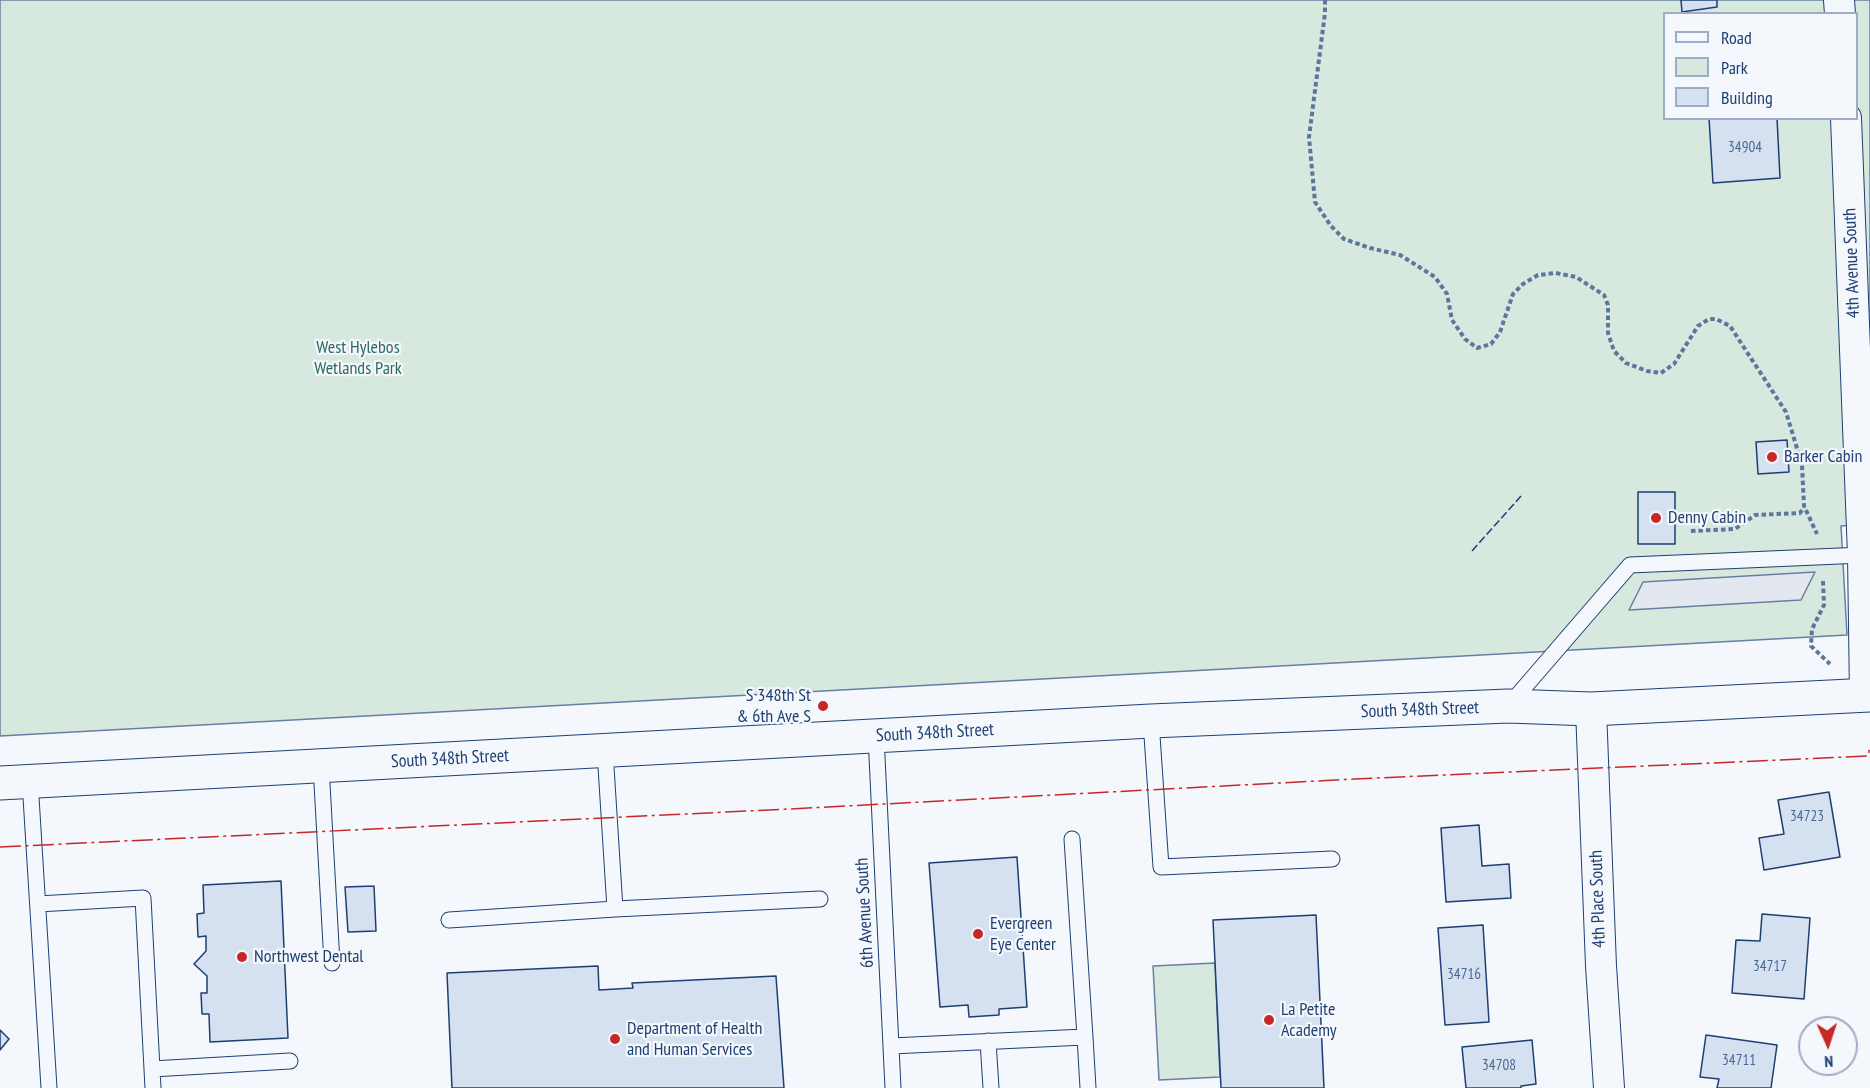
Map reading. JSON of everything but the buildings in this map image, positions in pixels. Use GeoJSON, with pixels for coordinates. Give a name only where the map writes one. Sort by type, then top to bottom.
{"type":"FeatureCollection","features":[{"type":"Feature","properties":{"kind":"main road","name":"South 348th Street"},"geometry":{"type":"LineString","coordinates":[[15,782],[1151,721],[1508,706],[1591,709],[1868,696]]}},
{"type":"Feature","properties":{"kind":"street","name":"4th Avenue South"},"geometry":{"type":"LineString","coordinates":[[1846,120],[1868,696]]}},
{"type":"Feature","properties":{"kind":"street","name":"4th Place South"},"geometry":{"type":"LineString","coordinates":[[1591,709],[1601,966],[1609,1088]]}},
{"type":"Feature","properties":{"kind":"lane"},"geometry":{"type":"LineString","coordinates":[[1508,706],[1630,565],[1863,555]]}},
{"type":"Feature","properties":{"kind":"lane"},"geometry":{"type":"LineString","coordinates":[[1151,721],[1161,867],[1332,858]]}},
{"type":"Feature","properties":{"kind":"lane","name":"6th Avenue South"},"geometry":{"type":"LineString","coordinates":[[876,736],[893,1088]]}},
{"type":"Feature","properties":{"kind":"lane"},"geometry":{"type":"LineString","coordinates":[[605,751],[615,909]]}},
{"type":"Feature","properties":{"kind":"lane"},"geometry":{"type":"LineString","coordinates":[[321,766],[332,963]]}},
{"type":"Feature","properties":{"kind":"lane"},"geometry":{"type":"LineString","coordinates":[[15,782],[38,904],[49,1088]]}},
{"type":"Feature","properties":{"kind":"lane"},"geometry":{"type":"LineString","coordinates":[[1072,839],[1088,1088]]}},
{"type":"Feature","properties":{"kind":"lane"},"geometry":{"type":"LineString","coordinates":[[38,904],[143,898],[153,1088]]}},
{"type":"Feature","properties":{"kind":"lane"},"geometry":{"type":"LineString","coordinates":[[449,920],[820,899]]}},
{"type":"Feature","properties":{"kind":"lane"},"geometry":{"type":"LineString","coordinates":[[891,1046],[1085,1037]]}},
{"type":"Feature","properties":{"kind":"lane"},"geometry":{"type":"LineString","coordinates":[[988,1041],[991,1088]]}},
{"type":"Feature","properties":{"kind":"lane"},"geometry":{"type":"LineString","coordinates":[[152,1069],[290,1061]]}},
{"type":"Feature","properties":{"kind":"path"},"geometry":{"type":"LineString","coordinates":[[1325,0],[1309,137],[1315,202],[1330,226],[1344,239],[1400,255],[1435,277],[1447,294],[1452,321],[1465,339],[1477,348],[1491,344],[1500,332],[1513,294],[1523,284],[1538,275],[1556,273],[1576,277],[1604,295],[1608,305],[1608,333],[1614,351],[1626,363],[1647,370],[1661,373],[1674,364],[1698,326],[1709,319],[1716,319],[1730,326],[1786,412],[1802,465],[1804,506],[1821,543]]}},
{"type":"Feature","properties":{"kind":"path"},"geometry":{"type":"LineString","coordinates":[[1691,531],[1735,529],[1755,515],[1800,513],[1804,506]]}},
{"type":"Feature","properties":{"kind":"path"},"geometry":{"type":"LineString","coordinates":[[1811,646],[1812,629],[1824,605],[1822,574]]}},
{"type":"Feature","properties":{"kind":"green space","name":"West Hylebos Wetlands Park"},"geometry":{"type":"Polygon","coordinates":[[[0,0],[1870,0],[1870,524],[1841,526],[1847,635],[0,736],[0,0]]]}},
{"type":"Feature","properties":{"kind":"green space"},"geometry":{"type":"Polygon","coordinates":[[[1215,963],[1220,1077],[1159,1080],[1153,966],[1215,963]]]}},
{"type":"Feature","properties":{"kind":"shaded area"},"geometry":{"type":"Polygon","coordinates":[[[1815,572],[1801,600],[1629,610],[1643,582],[1815,572]]]}},
{"type":"Feature","properties":{"kind":"fence"},"geometry":{"type":"LineString","coordinates":[[1472,551],[1521,496]]}},
{"type":"Feature","properties":{"kind":"power"},"geometry":{"type":"LineString","coordinates":[[0,847],[1354,779],[1868,756],[1870,746]]}},
{"type":"Feature","properties":{"kind":"place","name":"Barker Cabin"},"geometry":{"type":"Point","coordinates":[1772,457]}},
{"type":"Feature","properties":{"kind":"place","name":"Denny Cabin"},"geometry":{"type":"Point","coordinates":[1656,518]}},
{"type":"Feature","properties":{"kind":"place","name":"S 348th St & 6th Ave S"},"geometry":{"type":"Point","coordinates":[823,706]}},
{"type":"Feature","properties":{"kind":"place","name":"Evergreen Eye Center"},"geometry":{"type":"Point","coordinates":[978,934]}},
{"type":"Feature","properties":{"kind":"place","name":"Northwest Dental"},"geometry":{"type":"Point","coordinates":[242,957]}},
{"type":"Feature","properties":{"kind":"place","name":"La Petite Academy"},"geometry":{"type":"Point","coordinates":[1269,1020]}},
{"type":"Feature","properties":{"kind":"place","name":"Department of Health and Human Services"},"geometry":{"type":"Point","coordinates":[615,1039]}}]}
